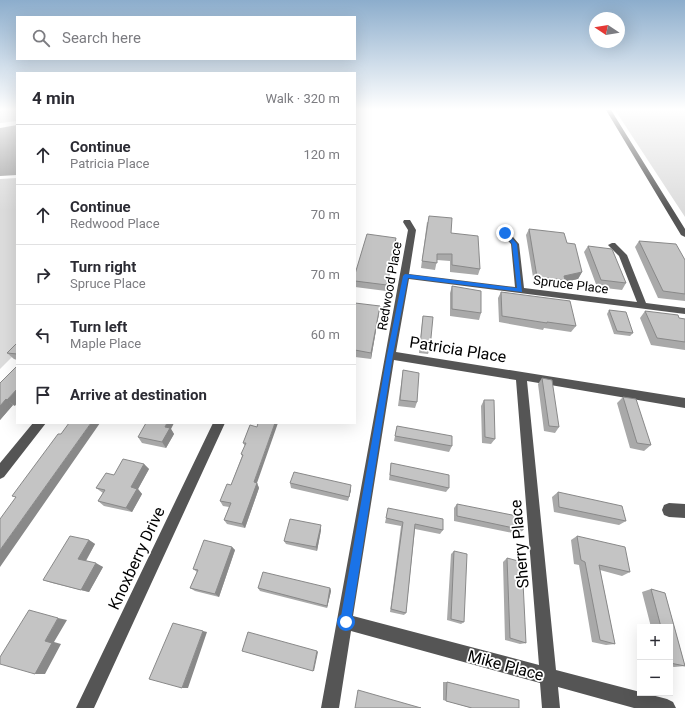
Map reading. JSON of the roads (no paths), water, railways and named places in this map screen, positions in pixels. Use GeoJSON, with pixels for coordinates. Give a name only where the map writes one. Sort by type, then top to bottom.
{"type":"FeatureCollection","features":[{"type":"Feature","properties":{"kind":"street"},"geometry":{"type":"LineString","coordinates":[[628,143],[685,235]]}},
{"type":"Feature","properties":{"kind":"street","name":"Redwood Place"},"geometry":{"type":"LineString","coordinates":[[390,355],[412,230],[407,222]]}},
{"type":"Feature","properties":{"kind":"street"},"geometry":{"type":"LineString","coordinates":[[505,233],[515,244],[520,290]]}},
{"type":"Feature","properties":{"kind":"street"},"geometry":{"type":"LineString","coordinates":[[612,245],[623,255],[643,306]]}},
{"type":"Feature","properties":{"kind":"street","name":"Spruce Place"},"geometry":{"type":"LineString","coordinates":[[405,276],[685,311]]}},
{"type":"Feature","properties":{"kind":"street","name":"Patricia Place"},"geometry":{"type":"LineString","coordinates":[[330,708],[346,622],[390,355],[685,402]]}},
{"type":"Feature","properties":{"kind":"street","name":"Sherry Place"},"geometry":{"type":"LineString","coordinates":[[521,377],[551,708]]}},
{"type":"Feature","properties":{"kind":"street"},"geometry":{"type":"LineString","coordinates":[[0,473],[39,424]]}},
{"type":"Feature","properties":{"kind":"street","name":"Knoxberry Drive"},"geometry":{"type":"LineString","coordinates":[[85,708],[219,424]]}},
{"type":"Feature","properties":{"kind":"street"},"geometry":{"type":"LineString","coordinates":[[669,510],[685,512]]}},
{"type":"Feature","properties":{"kind":"street","name":"Mike Place"},"geometry":{"type":"LineString","coordinates":[[346,622],[667,708]]}}]}
